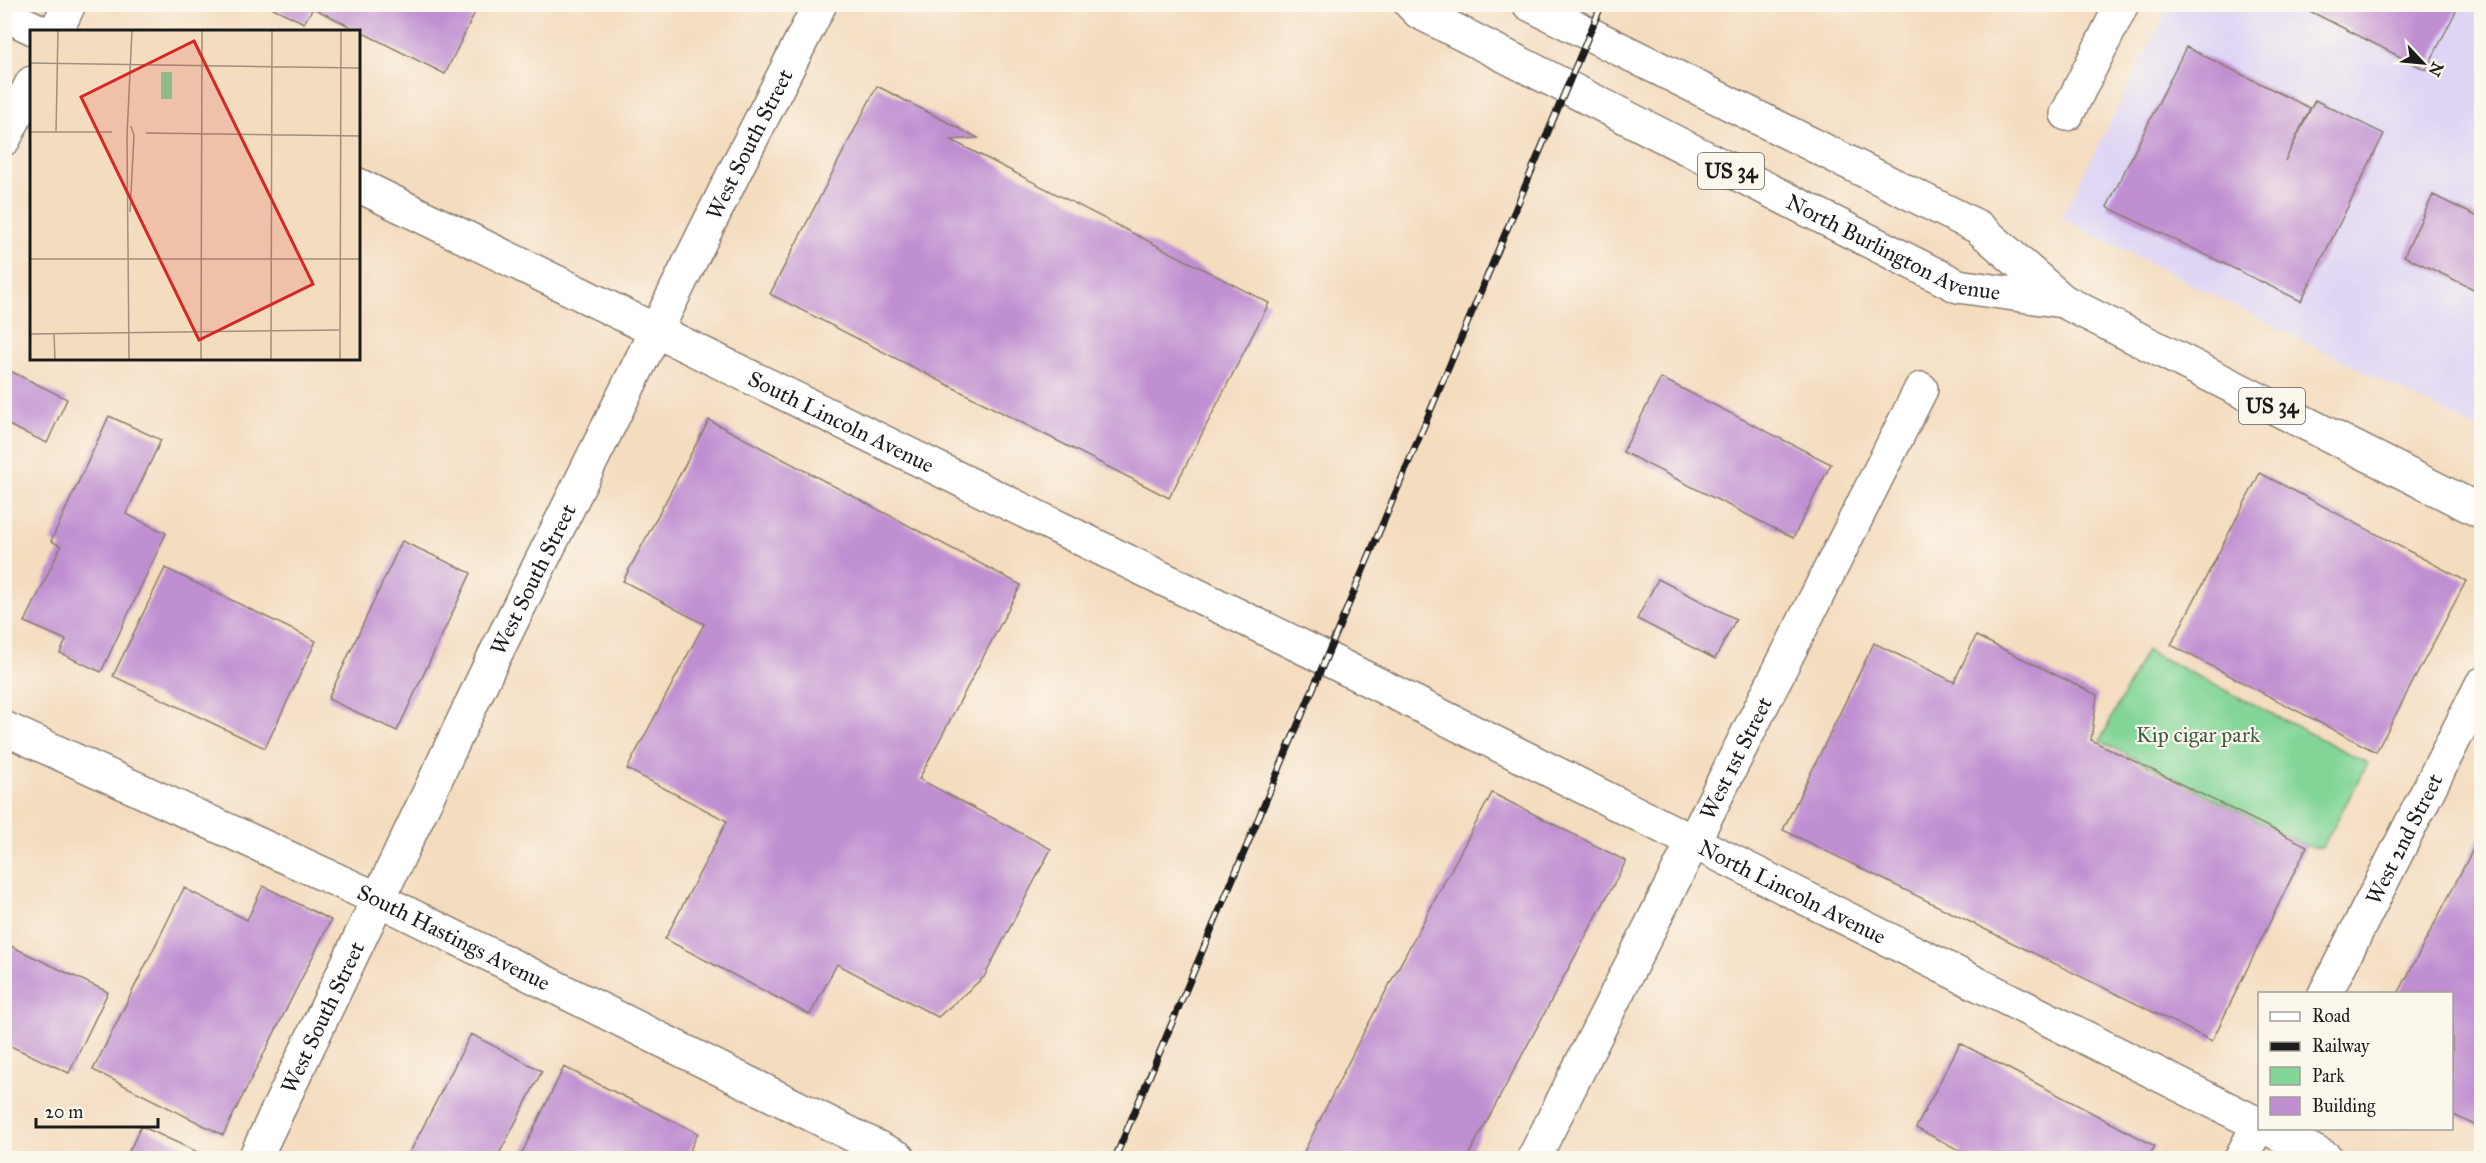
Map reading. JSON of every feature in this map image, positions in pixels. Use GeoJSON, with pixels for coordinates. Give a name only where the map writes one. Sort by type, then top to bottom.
{"type":"FeatureCollection","features":[{"type":"Feature","properties":{"kind":"main road"},"geometry":{"type":"LineString","coordinates":[[57,30],[69,4]]}},
{"type":"Feature","properties":{"kind":"main road","name":"West South Street"},"geometry":{"type":"LineString","coordinates":[[255,1158],[490,665],[820,4]]}},
{"type":"Feature","properties":{"kind":"main road","name":"North Burlington Avenue"},"geometry":{"type":"LineString","coordinates":[[1411,4],[1419,12],[1958,286],[2063,301]]}},
{"type":"Feature","properties":{"kind":"main road","name":"North Burlington Avenue"},"geometry":{"type":"LineString","coordinates":[[1529,4],[1978,227],[2063,301],[2481,512]]}},
{"type":"Feature","properties":{"kind":"main road"},"geometry":{"type":"LineString","coordinates":[[2067,114],[2122,4]]}},
{"type":"Feature","properties":{"kind":"main road"},"geometry":{"type":"LineString","coordinates":[[4,14],[37,30]]}},
{"type":"Feature","properties":{"kind":"main road"},"geometry":{"type":"LineString","coordinates":[[4,139],[30,87]]}},
{"type":"Feature","properties":{"kind":"main road","name":"South Lincoln Avenue"},"geometry":{"type":"LineString","coordinates":[[360,186],[1325,658]]}},
{"type":"Feature","properties":{"kind":"main road","name":"West 1st Street"},"geometry":{"type":"LineString","coordinates":[[1534,1158],[1921,389]]}},
{"type":"Feature","properties":{"kind":"main road","name":"North Lincoln Avenue"},"geometry":{"type":"LineString","coordinates":[[1325,658],[2258,1124]]}},
{"type":"Feature","properties":{"kind":"main road","name":"West 2nd Street"},"geometry":{"type":"LineString","coordinates":[[2326,992],[2481,684]]}},
{"type":"Feature","properties":{"kind":"main road","name":"South Hastings Avenue"},"geometry":{"type":"LineString","coordinates":[[4,728],[378,899],[899,1158]]}},
{"type":"Feature","properties":{"kind":"main road"},"geometry":{"type":"LineString","coordinates":[[2241,1158],[2258,1130]]}},
{"type":"Feature","properties":{"kind":"main road","name":"North Lincoln Avenue"},"geometry":{"type":"LineString","coordinates":[[2271,1130],[2326,1158]]}},
{"type":"Feature","properties":{"kind":"shaded area"},"geometry":{"type":"Polygon","coordinates":[[[2170,5],[2481,5],[2481,431],[2061,218],[2170,5]]]}},
{"type":"Feature","properties":{"kind":"green space","name":"Kip cigar park"},"geometry":{"type":"Polygon","coordinates":[[[2146,650],[2368,763],[2322,848],[2307,846],[2100,741],[2146,650]]]}},
{"type":"Feature","properties":{"kind":"building"},"geometry":{"type":"Polygon","coordinates":[[[265,4],[479,4],[445,74],[313,8],[304,23],[265,4]]]}},
{"type":"Feature","properties":{"kind":"building"},"geometry":{"type":"Polygon","coordinates":[[[2298,5],[2459,5],[2426,70],[2298,5]]]}},
{"type":"Feature","properties":{"kind":"building"},"geometry":{"type":"Polygon","coordinates":[[[2186,47],[2310,108],[2285,161],[2315,100],[2384,134],[2301,301],[2107,207],[2186,47]]]}},
{"type":"Feature","properties":{"kind":"building"},"geometry":{"type":"Polygon","coordinates":[[[877,86],[978,138],[951,140],[1269,303],[1169,498],[770,294],[877,86]]]}},
{"type":"Feature","properties":{"kind":"building"},"geometry":{"type":"Polygon","coordinates":[[[2433,195],[2482,219],[2482,293],[2404,256],[2433,195]]]}},
{"type":"Feature","properties":{"kind":"building"},"geometry":{"type":"Polygon","coordinates":[[[4,368],[67,399],[47,443],[4,423],[4,368]]]}},
{"type":"Feature","properties":{"kind":"building"},"geometry":{"type":"Polygon","coordinates":[[[1661,378],[1831,464],[1793,538],[1623,452],[1661,378]]]}},
{"type":"Feature","properties":{"kind":"building"},"geometry":{"type":"Polygon","coordinates":[[[109,416],[161,440],[126,514],[166,533],[101,672],[60,653],[66,640],[25,622],[61,546],[51,541],[109,416]]]}},
{"type":"Feature","properties":{"kind":"building"},"geometry":{"type":"Polygon","coordinates":[[[709,420],[1021,585],[919,779],[1051,849],[984,977],[938,1017],[837,964],[810,1015],[665,939],[727,821],[627,769],[704,624],[623,581],[709,420]]]}},
{"type":"Feature","properties":{"kind":"building"},"geometry":{"type":"Polygon","coordinates":[[[2260,473],[2466,581],[2376,752],[2171,645],[2260,473]]]}},
{"type":"Feature","properties":{"kind":"building"},"geometry":{"type":"Polygon","coordinates":[[[402,541],[471,573],[397,731],[328,699],[402,541]]]}},
{"type":"Feature","properties":{"kind":"building"},"geometry":{"type":"Polygon","coordinates":[[[165,568],[316,641],[265,748],[113,676],[165,568]]]}},
{"type":"Feature","properties":{"kind":"building"},"geometry":{"type":"Polygon","coordinates":[[[1658,579],[1736,619],[1715,659],[1637,619],[1658,579]]]}},
{"type":"Feature","properties":{"kind":"building"},"geometry":{"type":"Polygon","coordinates":[[[1976,636],[2097,695],[2091,740],[2307,846],[2212,1041],[1783,830],[1874,643],[1954,682],[1976,636]]]}},
{"type":"Feature","properties":{"kind":"building"},"geometry":{"type":"Polygon","coordinates":[[[1492,793],[1626,861],[1467,1158],[1301,1158],[1356,1047],[1492,793]]]}},
{"type":"Feature","properties":{"kind":"building"},"geometry":{"type":"Polygon","coordinates":[[[2482,832],[2482,1129],[2453,1114],[2453,992],[2399,992],[2482,832]]]}},
{"type":"Feature","properties":{"kind":"building"},"geometry":{"type":"Polygon","coordinates":[[[263,886],[331,920],[223,1135],[93,1070],[184,888],[247,920],[263,886]]]}},
{"type":"Feature","properties":{"kind":"building"},"geometry":{"type":"Polygon","coordinates":[[[4,943],[108,992],[69,1073],[4,1043],[4,943]]]}},
{"type":"Feature","properties":{"kind":"building"},"geometry":{"type":"Polygon","coordinates":[[[471,1034],[542,1071],[497,1158],[407,1158],[471,1034]]]}},
{"type":"Feature","properties":{"kind":"building"},"geometry":{"type":"Polygon","coordinates":[[[1960,1043],[2155,1146],[2148,1158],[1957,1158],[1961,1151],[1916,1128],[1960,1043]]]}},
{"type":"Feature","properties":{"kind":"building"},"geometry":{"type":"Polygon","coordinates":[[[564,1067],[698,1133],[686,1158],[527,1158],[521,1155],[564,1067]]]}},
{"type":"Feature","properties":{"kind":"building"},"geometry":{"type":"Polygon","coordinates":[[[141,1126],[204,1155],[202,1158],[126,1158],[141,1126]]]}},
{"type":"Feature","properties":{"kind":"railway"},"geometry":{"type":"LineString","coordinates":[[1115,1158],[1602,4]]}}]}
